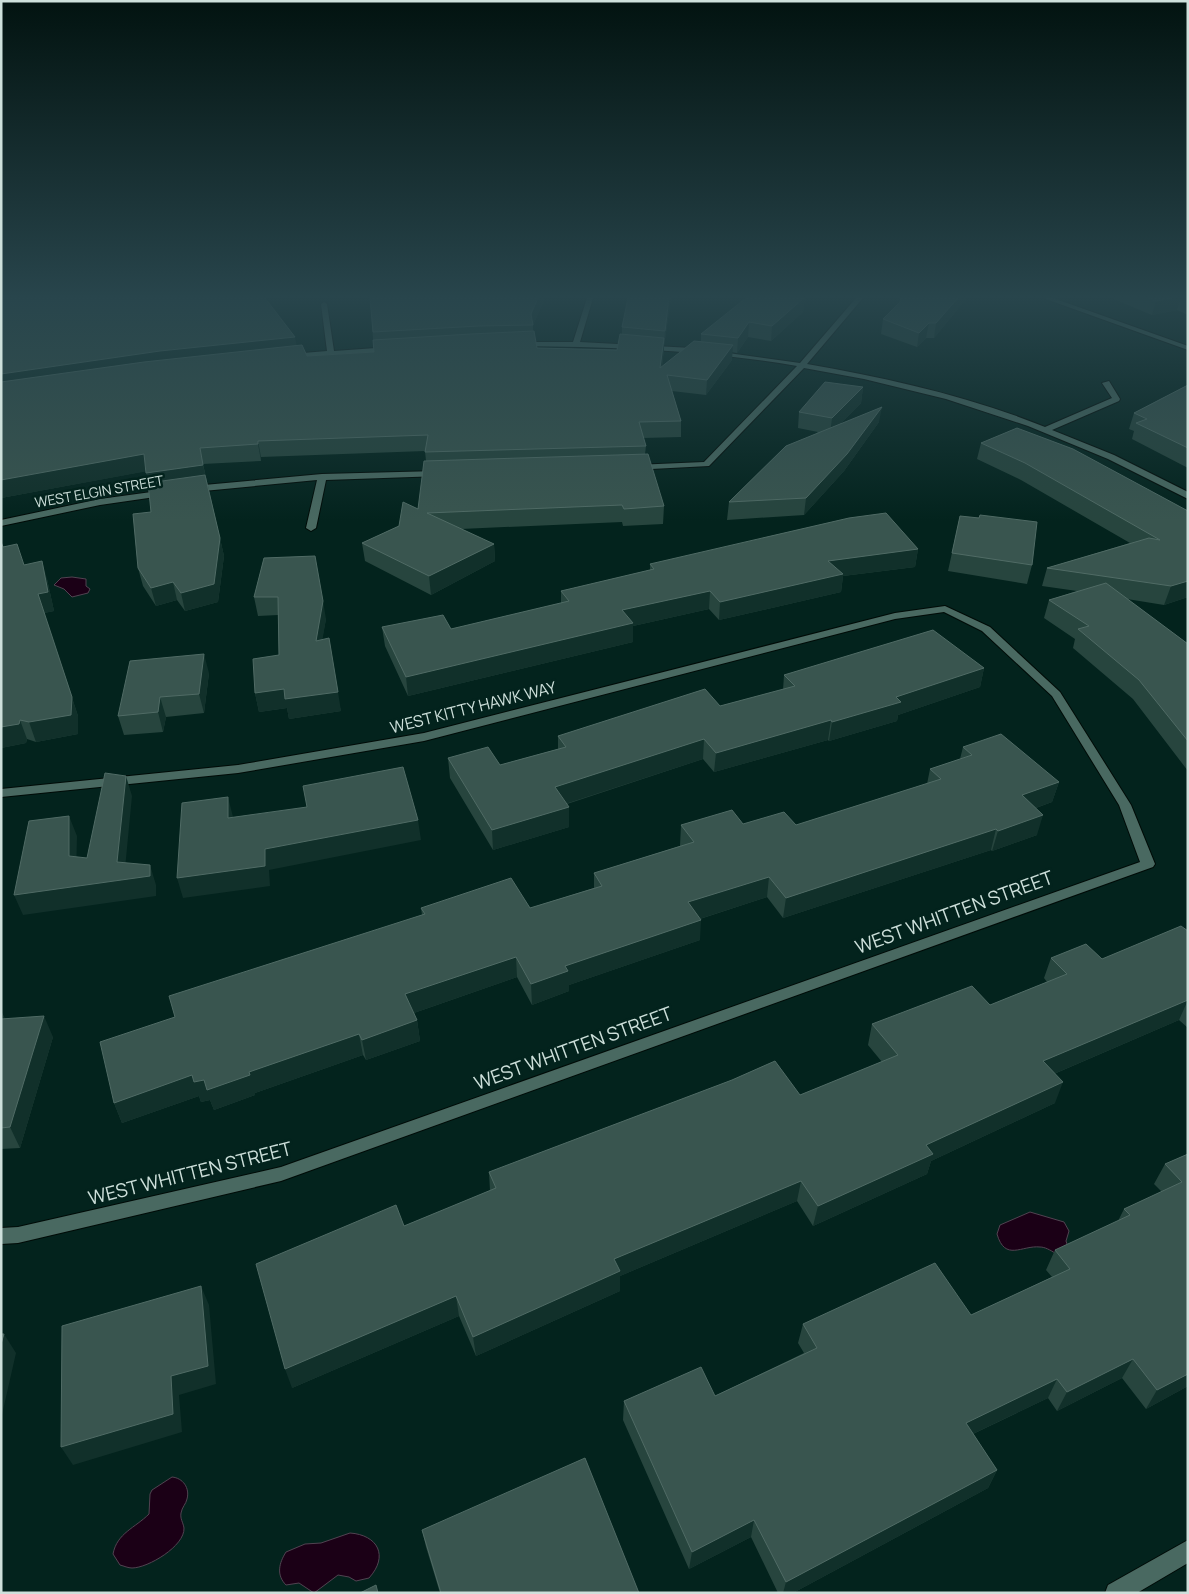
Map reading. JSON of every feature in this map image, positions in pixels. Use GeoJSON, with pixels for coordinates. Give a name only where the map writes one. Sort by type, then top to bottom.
{"type":"FeatureCollection","features":[{"type":"Feature","properties":{"kind":"street"},"geometry":{"type":"LineString","coordinates":[[627,468],[706,464],[724,448],[795,372]]}},
{"type":"Feature","properties":{"kind":"street"},"geometry":{"type":"LineString","coordinates":[[840,372],[935,394],[1045,430],[1158,480],[1188,496]]}},
{"type":"Feature","properties":{"kind":"street"},"geometry":{"type":"LineString","coordinates":[[1045,430],[1116,399],[1106,383]]}},
{"type":"Feature","properties":{"kind":"street","name":"WEST ELGIN STREET"},"geometry":{"type":"LineString","coordinates":[[1,523],[100,502],[180,491],[322,477],[450,473]]}},
{"type":"Feature","properties":{"kind":"street"},"geometry":{"type":"LineString","coordinates":[[311,528],[322,477]]}},
{"type":"Feature","properties":{"kind":"street","name":"WEST KITTY HAWK WAY"},"geometry":{"type":"LineString","coordinates":[[1,793],[238,770],[415,739],[895,616],[945,609],[986,629],[1056,694],[1125,805],[1148,864]]}},
{"type":"Feature","properties":{"kind":"street","name":"WEST WHITTEN STREET"},"geometry":{"type":"LineString","coordinates":[[1,1236],[18,1235],[281,1174],[1148,864]]}},
{"type":"Feature","properties":{"kind":"street"},"geometry":{"type":"LineString","coordinates":[[1116,1593],[1188,1551]]}},
{"type":"Feature","properties":{"kind":"shaded area"},"geometry":{"type":"Polygon","coordinates":[[[61,578],[86,579],[86,586],[90,589],[88,593],[72,597],[64,589],[54,585],[61,578]]]}},
{"type":"Feature","properties":{"kind":"shaded area"},"geometry":{"type":"Polygon","coordinates":[[[1030,1212],[1064,1222],[1069,1231],[1066,1241],[1068,1247],[1055,1253],[1042,1247],[1015,1250],[1005,1248],[1000,1243],[997,1234],[1000,1225],[1030,1212]]]}},
{"type":"Feature","properties":{"kind":"shaded area"},"geometry":{"type":"Polygon","coordinates":[[[172,1477],[179,1479],[185,1484],[188,1495],[181,1513],[184,1528],[179,1542],[164,1555],[147,1564],[132,1568],[120,1565],[113,1554],[118,1541],[127,1531],[149,1514],[152,1490],[172,1477]]]}},
{"type":"Feature","properties":{"kind":"shaded area"},"geometry":{"type":"Polygon","coordinates":[[[350,1533],[368,1538],[374,1542],[377,1548],[378,1562],[369,1578],[356,1581],[349,1577],[338,1575],[314,1593],[299,1583],[286,1585],[281,1577],[280,1569],[286,1552],[305,1544],[321,1543],[350,1533]]]}},
{"type":"Feature","properties":{"kind":"building"},"geometry":{"type":"Polygon","coordinates":[[[70,372],[713,372],[707,380],[667,375],[681,421],[639,422],[646,446],[425,452],[428,435],[258,441],[258,444],[200,448],[203,465],[146,473],[144,454],[1,480],[1,382],[70,372]]]}},
{"type":"Feature","properties":{"kind":"building"},"geometry":{"type":"Polygon","coordinates":[[[825,382],[863,387],[832,418],[799,412],[825,382]]]}},
{"type":"Feature","properties":{"kind":"building"},"geometry":{"type":"Polygon","coordinates":[[[1188,385],[1188,448],[1136,423],[1147,419],[1134,413],[1188,385]]]}},
{"type":"Feature","properties":{"kind":"building"},"geometry":{"type":"Polygon","coordinates":[[[882,407],[847,454],[806,498],[729,502],[786,446],[882,407]]]}},
{"type":"Feature","properties":{"kind":"building"},"geometry":{"type":"Polygon","coordinates":[[[1017,428],[1073,449],[1188,511],[1188,581],[1171,586],[1047,568],[1149,538],[1160,540],[1025,463],[981,443],[1017,428]]]}},
{"type":"Feature","properties":{"kind":"building"},"geometry":{"type":"Polygon","coordinates":[[[648,454],[664,506],[624,509],[622,505],[427,513],[494,544],[429,576],[362,543],[399,526],[403,502],[418,509],[424,461],[648,454]]]}},
{"type":"Feature","properties":{"kind":"building"},"geometry":{"type":"Polygon","coordinates":[[[205,475],[220,538],[214,584],[181,593],[173,582],[151,588],[138,568],[133,514],[151,512],[148,483],[205,475]]]}},
{"type":"Feature","properties":{"kind":"building"},"geometry":{"type":"Polygon","coordinates":[[[886,513],[918,549],[828,561],[843,574],[720,602],[710,591],[622,610],[633,623],[406,677],[382,627],[443,615],[451,629],[569,601],[561,591],[654,569],[650,564],[849,518],[886,513]]]}},
{"type":"Feature","properties":{"kind":"building"},"geometry":{"type":"Polygon","coordinates":[[[980,515],[1037,522],[1032,565],[952,553],[960,516],[979,518],[980,515]]]}},
{"type":"Feature","properties":{"kind":"building"},"geometry":{"type":"Polygon","coordinates":[[[1,542],[3,547],[17,544],[24,565],[42,561],[48,592],[38,594],[72,697],[71,715],[29,722],[20,720],[19,724],[1,727],[1,542]]]}},
{"type":"Feature","properties":{"kind":"building"},"geometry":{"type":"Polygon","coordinates":[[[315,556],[323,601],[316,641],[329,638],[338,692],[285,699],[284,689],[255,693],[253,659],[279,655],[278,597],[254,597],[264,558],[315,556]]]}},
{"type":"Feature","properties":{"kind":"building"},"geometry":{"type":"Polygon","coordinates":[[[1106,583],[1188,644],[1188,741],[1139,680],[1078,629],[1089,626],[1049,600],[1106,583]]]}},
{"type":"Feature","properties":{"kind":"building"},"geometry":{"type":"Polygon","coordinates":[[[933,630],[984,668],[896,697],[901,702],[832,722],[831,720],[716,753],[704,739],[555,787],[569,807],[492,830],[448,758],[488,747],[500,765],[566,747],[558,736],[705,689],[720,706],[795,686],[784,675],[933,630]]]}},
{"type":"Feature","properties":{"kind":"building"},"geometry":{"type":"Polygon","coordinates":[[[204,654],[199,694],[160,697],[158,712],[118,716],[130,661],[204,654]]]}},
{"type":"Feature","properties":{"kind":"building"},"geometry":{"type":"Polygon","coordinates":[[[1001,734],[1059,782],[1022,795],[1043,815],[786,898],[769,877],[688,902],[701,920],[565,966],[568,971],[531,984],[516,957],[405,994],[417,1020],[362,1040],[359,1034],[249,1072],[250,1075],[207,1090],[204,1080],[194,1082],[192,1075],[114,1103],[100,1042],[175,1017],[169,996],[425,914],[421,908],[511,878],[530,908],[602,886],[594,873],[694,842],[681,825],[732,810],[743,824],[784,812],[796,825],[941,779],[930,769],[972,755],[963,747],[1001,734]]]}},
{"type":"Feature","properties":{"kind":"building"},"geometry":{"type":"Polygon","coordinates":[[[403,767],[418,820],[265,849],[265,866],[177,878],[182,803],[228,797],[228,818],[307,807],[303,786],[403,767]]]}},
{"type":"Feature","properties":{"kind":"building"},"geometry":{"type":"Polygon","coordinates":[[[105,773],[126,776],[117,862],[150,865],[150,876],[14,895],[29,821],[69,816],[69,856],[87,858],[105,773]]]}},
{"type":"Feature","properties":{"kind":"building"},"geometry":{"type":"Polygon","coordinates":[[[1181,926],[1188,931],[1188,1000],[1043,1061],[1063,1082],[926,1145],[933,1154],[818,1206],[801,1181],[614,1259],[620,1271],[473,1337],[456,1296],[285,1369],[256,1264],[396,1205],[404,1226],[496,1188],[489,1172],[732,1080],[775,1061],[800,1095],[898,1055],[872,1024],[972,986],[990,1005],[1067,974],[1051,958],[1086,944],[1102,959],[1181,926]]]}},
{"type":"Feature","properties":{"kind":"building"},"geometry":{"type":"Polygon","coordinates":[[[44,1016],[10,1127],[1,1128],[1,1019],[44,1016]]]}},
{"type":"Feature","properties":{"kind":"building"},"geometry":{"type":"Polygon","coordinates":[[[1188,1154],[1188,1374],[1157,1390],[1133,1359],[1067,1392],[1057,1379],[966,1423],[997,1470],[786,1582],[754,1520],[692,1552],[624,1401],[701,1367],[715,1396],[817,1348],[803,1324],[935,1263],[971,1315],[1070,1269],[1055,1250],[1130,1215],[1124,1209],[1182,1182],[1165,1164],[1188,1154]]]}},
{"type":"Feature","properties":{"kind":"building"},"geometry":{"type":"Polygon","coordinates":[[[201,1286],[208,1366],[171,1376],[173,1414],[61,1447],[62,1326],[201,1286]]]}},
{"type":"Feature","properties":{"kind":"building"},"geometry":{"type":"Polygon","coordinates":[[[585,1458],[639,1593],[441,1593],[422,1530],[585,1458]]]}},
{"type":"Feature","properties":{"kind":"building"},"geometry":{"type":"Polygon","coordinates":[[[376,1585],[378,1593],[360,1593],[376,1585]]]}}]}
